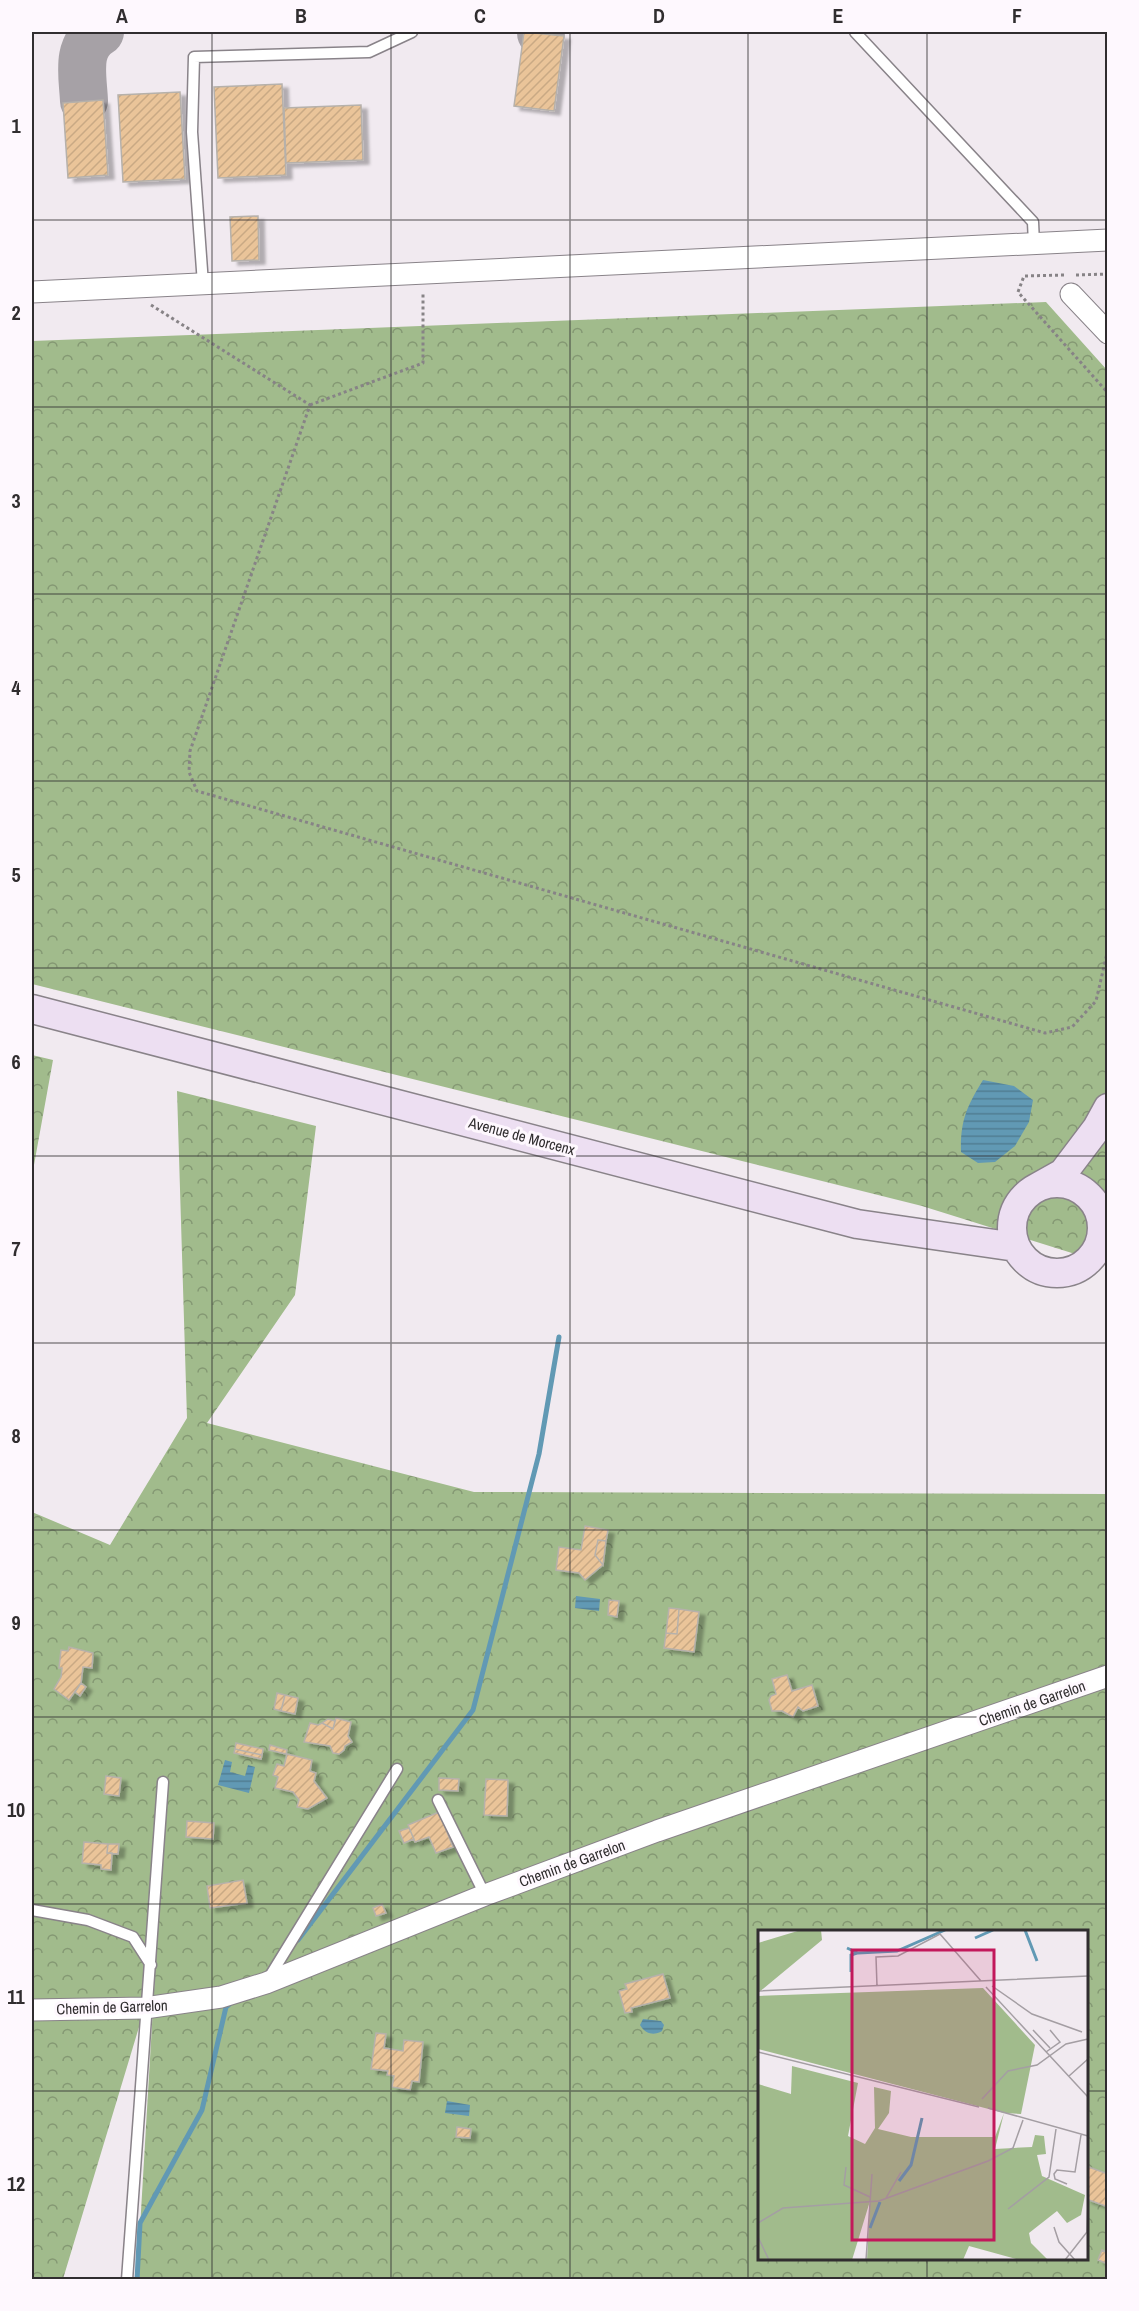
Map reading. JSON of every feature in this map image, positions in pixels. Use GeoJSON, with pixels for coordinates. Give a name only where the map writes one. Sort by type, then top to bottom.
{"type":"FeatureCollection","features":[{"type":"Feature","properties":{"kind":"main road","name":"Avenue de Morcenx"},"geometry":{"type":"LineString","coordinates":[[32,1009],[857,1224],[926,1235],[1014,1234]]}},
{"type":"Feature","properties":{"kind":"main road"},"geometry":{"type":"LineString","coordinates":[[1102,1118],[1088,1173],[1089,1198],[1101,1219],[1104,1235],[1095,1252],[1098,1266],[1062,1273],[1048,1273],[1035,1268],[1024,1259],[1014,1234],[1025,1196],[1063,1173],[1102,1118]]}},
{"type":"Feature","properties":{"kind":"main road"},"geometry":{"type":"LineString","coordinates":[[1036,1188],[1050,1184],[1065,1184],[1089,1198]]}},
{"type":"Feature","properties":{"kind":"street"},"geometry":{"type":"LineString","coordinates":[[32,292],[1107,240]]}},
{"type":"Feature","properties":{"kind":"street"},"geometry":{"type":"LineString","coordinates":[[1071,294],[1107,333]]}},
{"type":"Feature","properties":{"kind":"street","name":"Chemin de Garrelon"},"geometry":{"type":"LineString","coordinates":[[32,2010],[145,2008],[221,1997],[266,1983],[485,1895],[657,1831],[1107,1676]]}},
{"type":"Feature","properties":{"kind":"lane"},"geometry":{"type":"LineString","coordinates":[[203,284],[192,132],[194,57],[369,51],[412,32]]}},
{"type":"Feature","properties":{"kind":"lane"},"geometry":{"type":"LineString","coordinates":[[855,32],[1033,222],[1034,244]]}},
{"type":"Feature","properties":{"kind":"lane"},"geometry":{"type":"LineString","coordinates":[[266,1983],[397,1768]]}},
{"type":"Feature","properties":{"kind":"lane"},"geometry":{"type":"LineString","coordinates":[[127,2280],[163,1782]]}},
{"type":"Feature","properties":{"kind":"lane"},"geometry":{"type":"LineString","coordinates":[[438,1800],[485,1895]]}},
{"type":"Feature","properties":{"kind":"lane"},"geometry":{"type":"LineString","coordinates":[[32,1910],[88,1920],[133,1937],[151,1966]]}},
{"type":"Feature","properties":{"kind":"path"},"geometry":{"type":"LineString","coordinates":[[310,405],[423,363],[424,273]]}},
{"type":"Feature","properties":{"kind":"path"},"geometry":{"type":"LineString","coordinates":[[1107,274],[1024,276],[1018,292],[1107,393]]}},
{"type":"Feature","properties":{"kind":"path"},"geometry":{"type":"LineString","coordinates":[[123,288],[310,405]]}},
{"type":"Feature","properties":{"kind":"path"},"geometry":{"type":"LineString","coordinates":[[310,405],[190,751],[189,772],[196,791],[1045,1033],[1072,1027],[1096,1001],[1107,949]]}},
{"type":"Feature","properties":{"kind":"green space"},"geometry":{"type":"Polygon","coordinates":[[[1046,302],[1107,370],[1107,1264],[922,1206],[32,984],[32,341],[1046,302]]]}},
{"type":"Feature","properties":{"kind":"green space"},"geometry":{"type":"Polygon","coordinates":[[[32,1055],[53,1060],[32,1176],[32,1055]]]}},
{"type":"Feature","properties":{"kind":"green space"},"geometry":{"type":"Polygon","coordinates":[[[177,1091],[316,1126],[295,1295],[207,1423],[474,1492],[1107,1494],[1107,2279],[137,2279],[155,1974],[63,2279],[32,2279],[32,1512],[110,1545],[187,1418],[177,1091]]]}},
{"type":"Feature","properties":{"kind":"water"},"geometry":{"type":"Polygon","coordinates":[[[983,1080],[1014,1086],[1033,1100],[1029,1122],[1015,1146],[995,1162],[978,1163],[961,1152],[961,1141],[966,1114],[983,1080]]]}},
{"type":"Feature","properties":{"kind":"water"},"geometry":{"type":"Polygon","coordinates":[[[576,1596],[600,1599],[599,1611],[575,1608],[576,1596]]]}},
{"type":"Feature","properties":{"kind":"water"},"geometry":{"type":"Polygon","coordinates":[[[225,1760],[232,1762],[230,1772],[245,1776],[248,1765],[255,1767],[249,1793],[218,1785],[225,1760]]]}},
{"type":"Feature","properties":{"kind":"water"},"geometry":{"type":"Polygon","coordinates":[[[643,2019],[661,2021],[664,2025],[662,2031],[647,2032],[640,2025],[643,2019]]]}},
{"type":"Feature","properties":{"kind":"water"},"geometry":{"type":"Polygon","coordinates":[[[447,2101],[470,2105],[469,2116],[445,2113],[447,2101]]]}},
{"type":"Feature","properties":{"kind":"building"},"geometry":{"type":"Polygon","coordinates":[[[524,32],[564,36],[554,111],[514,106],[524,32]]]}},
{"type":"Feature","properties":{"kind":"building"},"geometry":{"type":"Polygon","coordinates":[[[282,84],[286,175],[218,178],[214,87],[282,84]]]}},
{"type":"Feature","properties":{"kind":"building"},"geometry":{"type":"Polygon","coordinates":[[[180,92],[185,179],[123,182],[118,95],[180,92]]]}},
{"type":"Feature","properties":{"kind":"building"},"geometry":{"type":"Polygon","coordinates":[[[103,100],[108,175],[68,178],[63,103],[103,100]]]}},
{"type":"Feature","properties":{"kind":"building"},"geometry":{"type":"Polygon","coordinates":[[[361,105],[363,160],[286,163],[284,108],[361,105]]]}},
{"type":"Feature","properties":{"kind":"building"},"geometry":{"type":"Polygon","coordinates":[[[258,216],[259,260],[232,261],[230,217],[258,216]]]}},
{"type":"Feature","properties":{"kind":"building"},"geometry":{"type":"Polygon","coordinates":[[[585,1526],[608,1530],[606,1541],[598,1540],[595,1555],[603,1565],[585,1580],[579,1573],[556,1570],[559,1547],[581,1550],[585,1526]]]}},
{"type":"Feature","properties":{"kind":"building"},"geometry":{"type":"Polygon","coordinates":[[[598,1540],[606,1541],[603,1565],[595,1555],[598,1540]]]}},
{"type":"Feature","properties":{"kind":"building"},"geometry":{"type":"Polygon","coordinates":[[[609,1600],[619,1601],[617,1617],[608,1615],[609,1600]]]}},
{"type":"Feature","properties":{"kind":"building"},"geometry":{"type":"Polygon","coordinates":[[[669,1608],[679,1609],[677,1634],[666,1633],[669,1608]]]}},
{"type":"Feature","properties":{"kind":"building"},"geometry":{"type":"Polygon","coordinates":[[[679,1609],[699,1612],[694,1652],[664,1648],[666,1633],[677,1634],[679,1609]]]}},
{"type":"Feature","properties":{"kind":"building"},"geometry":{"type":"Polygon","coordinates":[[[69,1647],[93,1653],[92,1668],[83,1667],[81,1683],[69,1700],[54,1689],[61,1677],[62,1668],[59,1668],[61,1650],[68,1651],[69,1647]]]}},
{"type":"Feature","properties":{"kind":"building"},"geometry":{"type":"Polygon","coordinates":[[[787,1675],[792,1691],[812,1685],[818,1706],[803,1711],[798,1707],[793,1717],[782,1711],[772,1711],[769,1700],[776,1694],[772,1679],[787,1675]]]}},
{"type":"Feature","properties":{"kind":"building"},"geometry":{"type":"Polygon","coordinates":[[[81,1683],[86,1687],[80,1696],[75,1692],[81,1683]]]}},
{"type":"Feature","properties":{"kind":"building"},"geometry":{"type":"Polygon","coordinates":[[[277,1693],[285,1695],[281,1711],[274,1709],[277,1693]]]}},
{"type":"Feature","properties":{"kind":"building"},"geometry":{"type":"Polygon","coordinates":[[[285,1695],[298,1698],[295,1714],[281,1711],[285,1695]]]}},
{"type":"Feature","properties":{"kind":"building"},"geometry":{"type":"Polygon","coordinates":[[[336,1718],[351,1722],[348,1736],[352,1742],[345,1746],[339,1754],[333,1753],[330,1746],[304,1742],[310,1723],[318,1725],[322,1723],[333,1729],[336,1718]]]}},
{"type":"Feature","properties":{"kind":"building"},"geometry":{"type":"Polygon","coordinates":[[[328,1719],[335,1721],[333,1729],[322,1723],[328,1719]]]}},
{"type":"Feature","properties":{"kind":"building"},"geometry":{"type":"Polygon","coordinates":[[[236,1743],[263,1749],[262,1755],[235,1749],[236,1743]]]}},
{"type":"Feature","properties":{"kind":"building"},"geometry":{"type":"Polygon","coordinates":[[[270,1745],[287,1750],[286,1754],[269,1750],[270,1745]]]}},
{"type":"Feature","properties":{"kind":"building"},"geometry":{"type":"Polygon","coordinates":[[[235,1749],[262,1755],[261,1759],[234,1753],[235,1749]]]}},
{"type":"Feature","properties":{"kind":"building"},"geometry":{"type":"Polygon","coordinates":[[[287,1754],[312,1760],[310,1771],[316,1773],[314,1781],[327,1798],[308,1809],[297,1807],[299,1800],[293,1792],[275,1788],[278,1777],[273,1775],[277,1764],[284,1766],[287,1754]]]}},
{"type":"Feature","properties":{"kind":"building"},"geometry":{"type":"Polygon","coordinates":[[[106,1776],[121,1778],[119,1796],[104,1794],[106,1776]]]}},
{"type":"Feature","properties":{"kind":"building"},"geometry":{"type":"Polygon","coordinates":[[[439,1778],[459,1779],[458,1791],[439,1790],[439,1778]]]}},
{"type":"Feature","properties":{"kind":"building"},"geometry":{"type":"Polygon","coordinates":[[[486,1779],[508,1780],[507,1816],[484,1815],[486,1779]]]}},
{"type":"Feature","properties":{"kind":"building"},"geometry":{"type":"Polygon","coordinates":[[[439,1812],[453,1847],[436,1853],[429,1837],[415,1842],[408,1825],[439,1812]]]}},
{"type":"Feature","properties":{"kind":"building"},"geometry":{"type":"Polygon","coordinates":[[[187,1821],[214,1823],[213,1839],[186,1837],[187,1821]]]}},
{"type":"Feature","properties":{"kind":"building"},"geometry":{"type":"Polygon","coordinates":[[[409,1828],[414,1839],[404,1843],[399,1831],[409,1828]]]}},
{"type":"Feature","properties":{"kind":"building"},"geometry":{"type":"Polygon","coordinates":[[[84,1842],[108,1844],[107,1853],[112,1853],[111,1870],[101,1869],[101,1865],[82,1863],[84,1842]]]}},
{"type":"Feature","properties":{"kind":"building"},"geometry":{"type":"Polygon","coordinates":[[[108,1844],[119,1844],[118,1854],[107,1853],[108,1844]]]}},
{"type":"Feature","properties":{"kind":"building"},"geometry":{"type":"Polygon","coordinates":[[[243,1880],[247,1903],[210,1908],[207,1886],[243,1880]]]}},
{"type":"Feature","properties":{"kind":"building"},"geometry":{"type":"Polygon","coordinates":[[[382,1904],[386,1913],[376,1916],[373,1908],[382,1904]]]}},
{"type":"Feature","properties":{"kind":"building"},"geometry":{"type":"Polygon","coordinates":[[[663,1974],[670,1998],[631,2008],[632,2012],[625,2013],[619,1991],[627,1989],[625,1984],[663,1974]]]}},
{"type":"Feature","properties":{"kind":"building"},"geometry":{"type":"Polygon","coordinates":[[[376,2033],[386,2034],[384,2048],[403,2051],[404,2040],[423,2042],[419,2082],[412,2081],[410,2090],[392,2087],[394,2076],[387,2075],[388,2071],[371,2069],[376,2033]]]}},
{"type":"Feature","properties":{"kind":"building"},"geometry":{"type":"Polygon","coordinates":[[[457,2127],[471,2129],[470,2138],[456,2137],[457,2127]]]}},
{"type":"Feature","properties":{"kind":"building"},"geometry":{"type":"Polygon","coordinates":[[[1088,2167],[1108,2174],[1108,2207],[1088,2200],[1088,2167]]]}},
{"type":"Feature","properties":{"kind":"building"},"geometry":{"type":"Polygon","coordinates":[[[1102,2250],[1108,2253],[1108,2264],[1098,2260],[1102,2250]]]}},
{"type":"Feature","properties":{"kind":"waterway"},"geometry":{"type":"LineString","coordinates":[[298,1940],[473,1710],[539,1454],[559,1337]]}},
{"type":"Feature","properties":{"kind":"waterway"},"geometry":{"type":"LineString","coordinates":[[137,2280],[140,2223],[202,2110],[226,2007],[232,2002]]}},
{"type":"Feature","properties":{"kind":"taxiway"},"geometry":{"type":"LineString","coordinates":[[84,101],[82,72],[84,54],[92,38],[100,32]]}}]}
